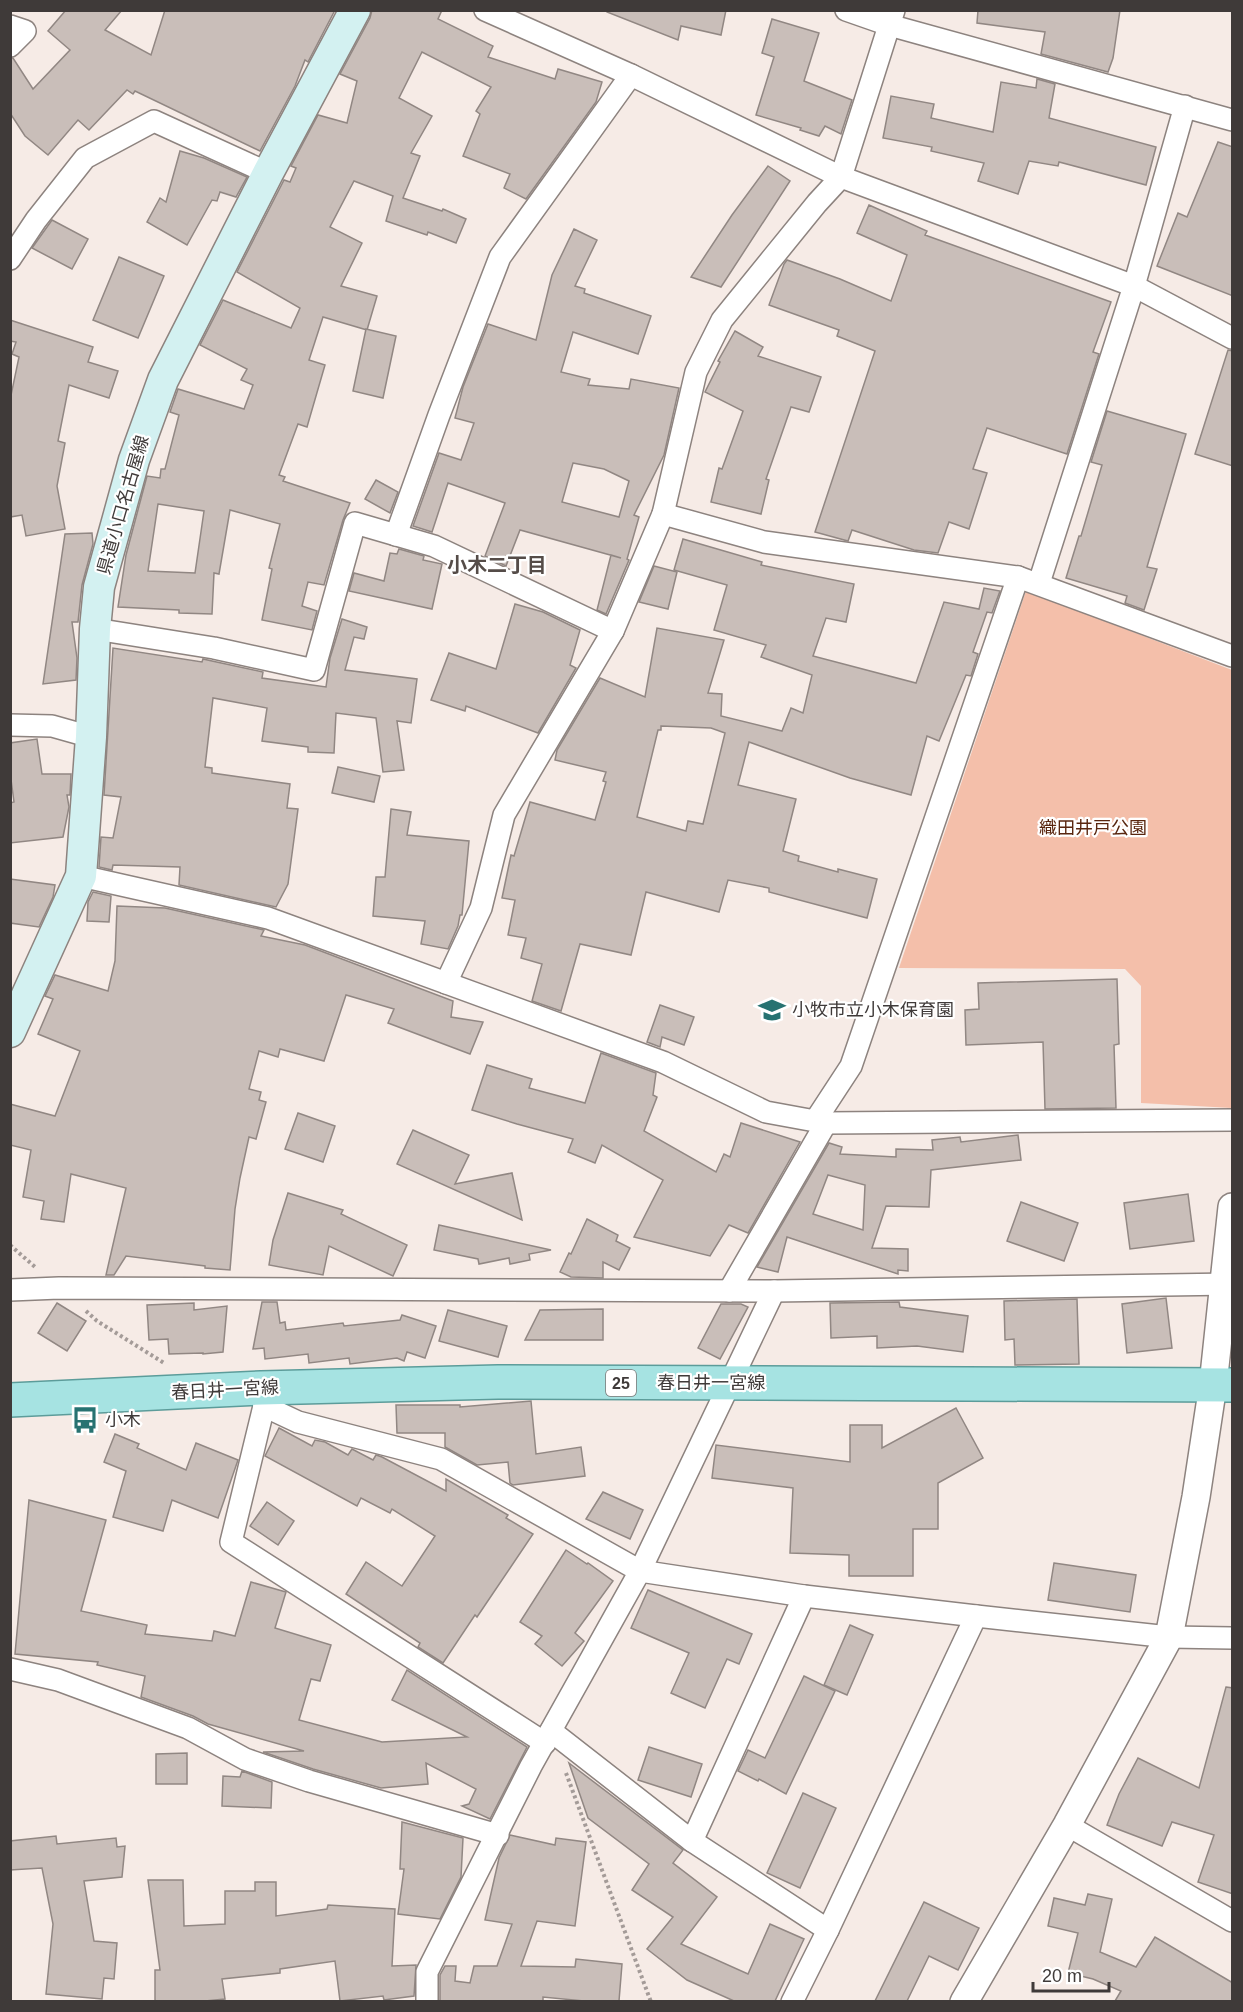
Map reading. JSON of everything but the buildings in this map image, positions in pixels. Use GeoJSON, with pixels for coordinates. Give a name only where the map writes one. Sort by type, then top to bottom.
{"type":"FeatureCollection","features":[{"type":"Feature","properties":{"kind":"main road","name":"県道小口名古屋線"},"geometry":{"type":"LineString","coordinates":[[10,1032],[81,876],[99,587],[134,460],[164,380],[268,173],[355,10]]}},
{"type":"Feature","properties":{"kind":"main road","name":"春日井一宮線"},"geometry":{"type":"LineString","coordinates":[[10,1400],[262,1397],[498,1382],[1223,1385]]}},
{"type":"Feature","properties":{"kind":"street"},"geometry":{"type":"LineString","coordinates":[[485,10],[520,17],[631,75],[841,177],[1134,286],[1233,338]]}},
{"type":"Feature","properties":{"kind":"street"},"geometry":{"type":"LineString","coordinates":[[846,10],[892,18],[1233,120]]}},
{"type":"Feature","properties":{"kind":"street"},"geometry":{"type":"LineString","coordinates":[[446,983],[481,908],[504,815],[613,631],[663,514],[696,372],[722,320],[817,203],[841,177],[892,18]]}},
{"type":"Feature","properties":{"kind":"street"},"geometry":{"type":"LineString","coordinates":[[10,26],[26,31],[10,46]]}},
{"type":"Feature","properties":{"kind":"street"},"geometry":{"type":"LineString","coordinates":[[396,535],[500,257],[631,75]]}},
{"type":"Feature","properties":{"kind":"street"},"geometry":{"type":"LineString","coordinates":[[1039,583],[1134,286],[1185,106]]}},
{"type":"Feature","properties":{"kind":"street"},"geometry":{"type":"LineString","coordinates":[[10,259],[36,220],[85,158],[154,122],[268,173]]}},
{"type":"Feature","properties":{"kind":"street"},"geometry":{"type":"LineString","coordinates":[[663,514],[764,542],[1018,577],[1233,656]]}},
{"type":"Feature","properties":{"kind":"street"},"geometry":{"type":"LineString","coordinates":[[95,630],[214,648],[314,670],[355,523],[434,546],[613,631]]}},
{"type":"Feature","properties":{"kind":"street"},"geometry":{"type":"LineString","coordinates":[[729,1291],[851,1066],[1018,577]]}},
{"type":"Feature","properties":{"kind":"street"},"geometry":{"type":"LineString","coordinates":[[10,725],[52,726],[91,737]]}},
{"type":"Feature","properties":{"kind":"street"},"geometry":{"type":"LineString","coordinates":[[81,876],[268,918],[663,1062],[766,1112],[820,1122],[1233,1120]]}},
{"type":"Feature","properties":{"kind":"street"},"geometry":{"type":"LineString","coordinates":[[964,2001],[1067,1826],[1169,1637],[1196,1497],[1223,1385],[1233,1206]]}},
{"type":"Feature","properties":{"kind":"street"},"geometry":{"type":"LineString","coordinates":[[10,1290],[59,1288],[774,1291],[1227,1285]]}},
{"type":"Feature","properties":{"kind":"street"},"geometry":{"type":"LineString","coordinates":[[427,2001],[427,1972],[548,1737],[640,1571],[774,1291]]}},
{"type":"Feature","properties":{"kind":"street"},"geometry":{"type":"LineString","coordinates":[[828,1930],[692,1840],[548,1737],[231,1542],[262,1397],[298,1422],[441,1459],[640,1571],[804,1596],[976,1616],[1169,1637],[1233,1638]]}},
{"type":"Feature","properties":{"kind":"street"},"geometry":{"type":"LineString","coordinates":[[692,1840],[804,1596]]}},
{"type":"Feature","properties":{"kind":"street"},"geometry":{"type":"LineString","coordinates":[[792,2001],[828,1930],[976,1616]]}},
{"type":"Feature","properties":{"kind":"street"},"geometry":{"type":"LineString","coordinates":[[10,1669],[58,1680],[188,1728],[245,1759],[309,1782],[498,1835]]}},
{"type":"Feature","properties":{"kind":"street"},"geometry":{"type":"LineString","coordinates":[[1067,1826],[1233,1921]]}},
{"type":"Feature","properties":{"kind":"path"},"geometry":{"type":"LineString","coordinates":[[10,1245],[97,1321],[168,1365]]}},
{"type":"Feature","properties":{"kind":"path"},"geometry":{"type":"LineString","coordinates":[[548,1737],[565,1769],[651,2001]]}},
{"type":"Feature","properties":{"kind":"green space","name":"織田井戸公園"},"geometry":{"type":"Polygon","coordinates":[[[1026,591],[1232,670],[1232,1108],[1141,1103],[1141,986],[1125,969],[899,968],[1026,591]]]}},
{"type":"Feature","properties":{"kind":"place","name":"小牧市立小木保育園"},"geometry":{"type":"Point","coordinates":[772,1010]}},
{"type":"Feature","properties":{"kind":"place","name":"小木"},"geometry":{"type":"Point","coordinates":[85,1420]}},
{"type":"Feature","properties":{"kind":"district","name":"小木二丁目"},"geometry":{"type":"Point","coordinates":[497,565]}}]}
